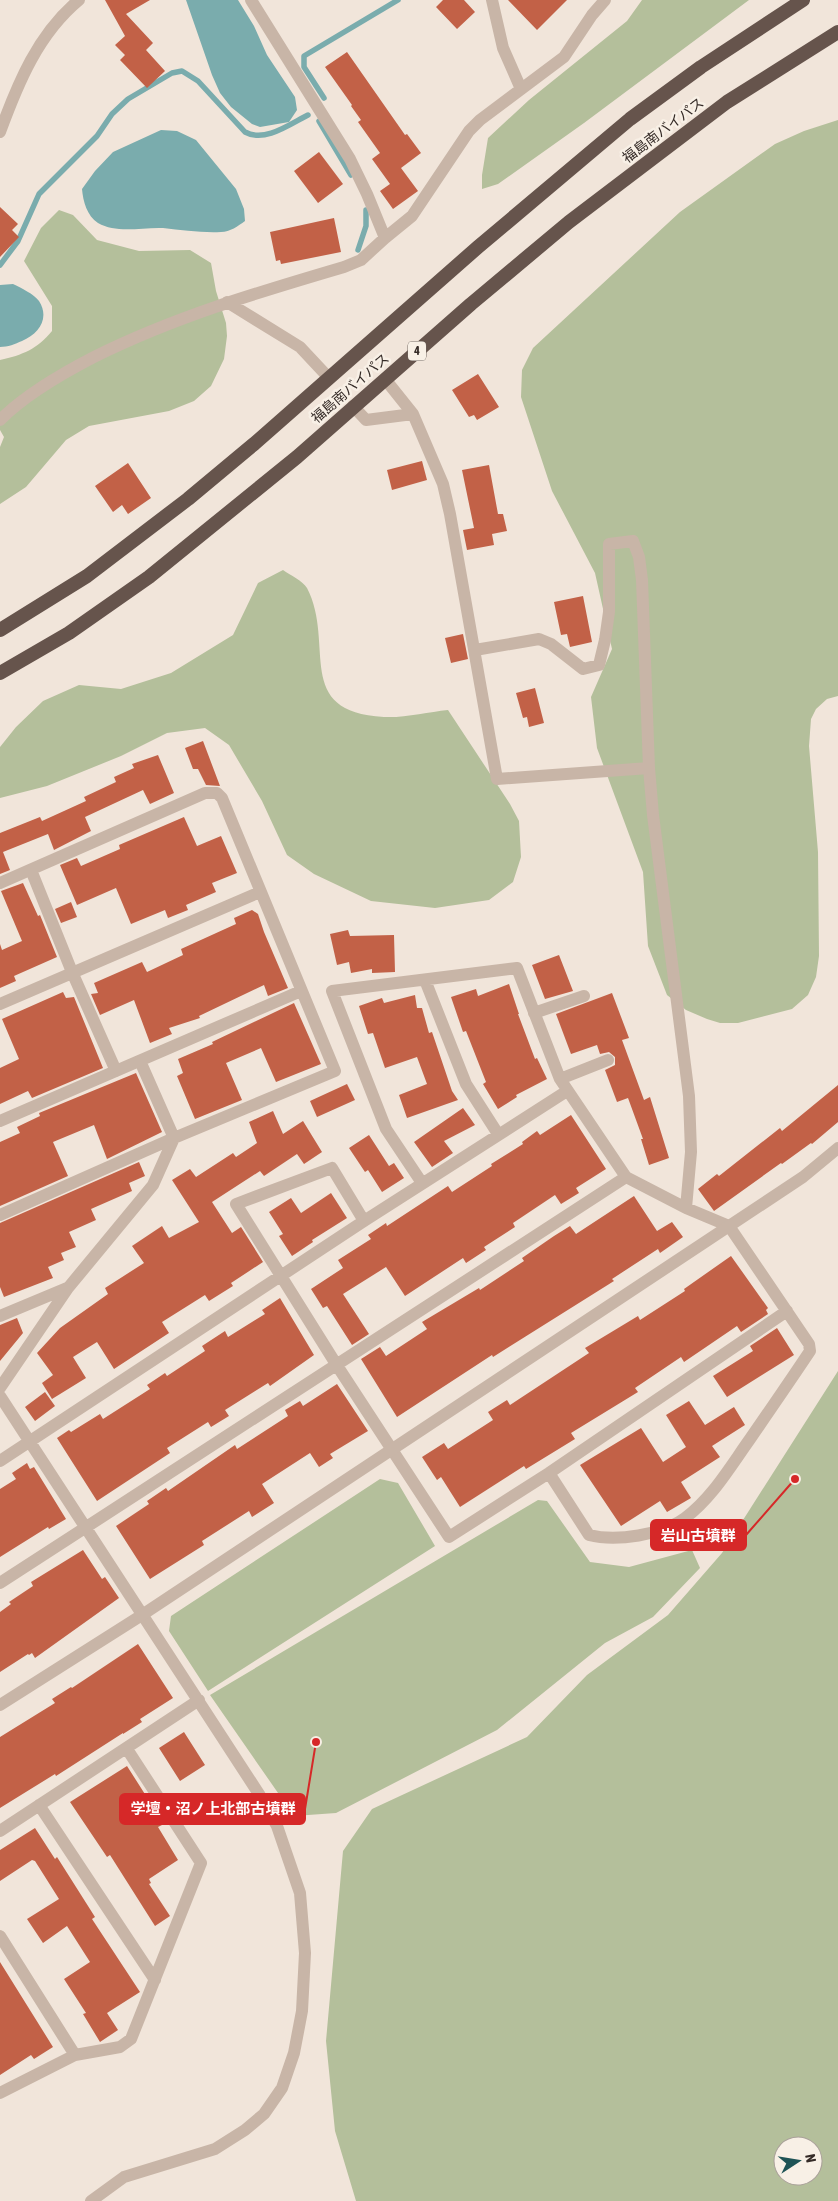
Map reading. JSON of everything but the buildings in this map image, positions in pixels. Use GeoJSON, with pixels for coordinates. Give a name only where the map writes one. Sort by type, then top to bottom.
{"type":"FeatureCollection","features":[{"type":"Feature","properties":{"kind":"highway","name":"福島南バイパス"},"geometry":{"type":"LineString","coordinates":[[0,630],[87,576],[188,499],[630,119],[701,67],[803,0]]}},
{"type":"Feature","properties":{"kind":"highway","name":"福島南バイパス"},"geometry":{"type":"LineString","coordinates":[[0,673],[69,633],[149,577],[297,457],[353,406],[539,247],[658,153],[727,102],[838,32]]}},
{"type":"Feature","properties":{"kind":"street"},"geometry":{"type":"LineString","coordinates":[[0,132],[17,86],[43,38],[65,11],[79,0]]}},
{"type":"Feature","properties":{"kind":"street"},"geometry":{"type":"LineString","coordinates":[[251,0],[350,160],[367,194],[385,238]]}},
{"type":"Feature","properties":{"kind":"street"},"geometry":{"type":"LineString","coordinates":[[492,0],[503,48],[521,89]]}},
{"type":"Feature","properties":{"kind":"street"},"geometry":{"type":"LineString","coordinates":[[0,420],[11,409],[64,372],[125,342],[227,302],[344,267],[361,260],[412,216],[469,131],[480,120],[564,57],[592,15],[605,0]]}},
{"type":"Feature","properties":{"kind":"street"},"geometry":{"type":"LineString","coordinates":[[227,302],[300,347],[329,378]]}},
{"type":"Feature","properties":{"kind":"street"},"geometry":{"type":"LineString","coordinates":[[385,379],[412,414],[444,492],[498,779],[649,768]]}},
{"type":"Feature","properties":{"kind":"street"},"geometry":{"type":"LineString","coordinates":[[353,406],[366,420],[412,414]]}},
{"type":"Feature","properties":{"kind":"street"},"geometry":{"type":"LineString","coordinates":[[475,650],[539,639],[551,644],[583,669],[599,666],[609,612],[609,544],[633,541],[640,557],[642,580],[649,768],[689,1096],[691,1152],[686,1208]]}},
{"type":"Feature","properties":{"kind":"street"},"geometry":{"type":"LineString","coordinates":[[0,883],[205,793],[217,793],[222,798],[336,1071],[174,1138],[0,1215]]}},
{"type":"Feature","properties":{"kind":"street"},"geometry":{"type":"LineString","coordinates":[[31,870],[72,972],[116,1071]]}},
{"type":"Feature","properties":{"kind":"street"},"geometry":{"type":"LineString","coordinates":[[0,1004],[260,892]]}},
{"type":"Feature","properties":{"kind":"street"},"geometry":{"type":"LineString","coordinates":[[422,1184],[386,1129],[332,991],[517,968],[560,1080],[626,1177],[686,1208],[729,1226],[809,1344],[810,1351],[724,1476],[706,1499],[683,1520],[659,1530],[635,1536],[602,1538],[589,1534],[549,1473]]}},
{"type":"Feature","properties":{"kind":"street"},"geometry":{"type":"LineString","coordinates":[[425,980],[466,1084],[498,1134]]}},
{"type":"Feature","properties":{"kind":"street"},"geometry":{"type":"LineString","coordinates":[[0,1121],[301,991]]}},
{"type":"Feature","properties":{"kind":"street"},"geometry":{"type":"LineString","coordinates":[[534,1013],[584,996]]}},
{"type":"Feature","properties":{"kind":"street"},"geometry":{"type":"LineString","coordinates":[[560,1080],[608,1060]]}},
{"type":"Feature","properties":{"kind":"street"},"geometry":{"type":"LineString","coordinates":[[0,1388],[68,1288],[153,1185],[174,1138],[140,1061]]}},
{"type":"Feature","properties":{"kind":"street"},"geometry":{"type":"LineString","coordinates":[[0,1461],[364,1221],[566,1091]]}},
{"type":"Feature","properties":{"kind":"street"},"geometry":{"type":"LineString","coordinates":[[0,1706],[142,1615],[804,1177],[838,1148]]}},
{"type":"Feature","properties":{"kind":"street"},"geometry":{"type":"LineString","coordinates":[[364,1221],[332,1168],[236,1204],[336,1364],[449,1537],[549,1473],[787,1311]]}},
{"type":"Feature","properties":{"kind":"street"},"geometry":{"type":"LineString","coordinates":[[0,1583],[626,1177]]}},
{"type":"Feature","properties":{"kind":"street"},"geometry":{"type":"LineString","coordinates":[[0,1316],[68,1288]]}},
{"type":"Feature","properties":{"kind":"street"},"geometry":{"type":"LineString","coordinates":[[0,1396],[84,1528],[199,1700],[259,1794],[277,1826],[300,1893],[305,1953],[302,2011],[294,2053],[282,2088],[264,2114],[245,2130],[215,2149],[124,2178],[91,2201]]}},
{"type":"Feature","properties":{"kind":"street"},"geometry":{"type":"LineString","coordinates":[[0,1831],[199,1700]]}},
{"type":"Feature","properties":{"kind":"street"},"geometry":{"type":"LineString","coordinates":[[0,2093],[75,2055],[120,2047],[132,2039],[201,1863],[127,1749]]}},
{"type":"Feature","properties":{"kind":"street"},"geometry":{"type":"LineString","coordinates":[[39,1805],[155,1980]]}},
{"type":"Feature","properties":{"kind":"street"},"geometry":{"type":"LineString","coordinates":[[0,1936],[75,2055]]}},
{"type":"Feature","properties":{"kind":"green space"},"geometry":{"type":"Polygon","coordinates":[[[642,0],[749,0],[584,123],[498,184],[482,189],[482,175],[488,138],[529,100],[627,21],[642,0]]]}},
{"type":"Feature","properties":{"kind":"green space"},"geometry":{"type":"Polygon","coordinates":[[[838,120],[838,696],[827,699],[816,709],[811,719],[809,746],[818,852],[819,956],[816,977],[808,995],[792,1009],[738,1023],[720,1023],[686,1010],[667,995],[648,946],[643,872],[597,748],[591,697],[612,649],[595,573],[552,491],[521,397],[522,370],[533,348],[680,212],[775,144],[804,131],[838,120]]]}},
{"type":"Feature","properties":{"kind":"green space"},"geometry":{"type":"Polygon","coordinates":[[[59,210],[73,215],[97,240],[139,251],[190,250],[211,263],[216,291],[226,323],[227,336],[224,359],[211,386],[194,401],[169,411],[89,426],[66,440],[26,487],[0,504],[0,447],[4,437],[0,430],[0,360],[16,356],[35,347],[52,331],[52,306],[24,261],[41,228],[59,210]]]}},
{"type":"Feature","properties":{"kind":"green space"},"geometry":{"type":"Polygon","coordinates":[[[283,570],[307,588],[315,609],[322,672],[327,689],[337,703],[355,712],[384,717],[408,716],[448,710],[510,804],[519,821],[521,857],[513,882],[489,900],[435,908],[371,901],[314,874],[287,855],[262,801],[229,745],[205,728],[167,733],[121,756],[47,786],[0,798],[0,747],[16,727],[43,701],[79,685],[121,689],[171,673],[233,635],[258,583],[283,570]]]}},
{"type":"Feature","properties":{"kind":"green space"},"geometry":{"type":"Polygon","coordinates":[[[838,1371],[838,2201],[356,2201],[335,2131],[326,2041],[343,1851],[372,1809],[527,1737],[587,1675],[668,1615],[722,1553],[838,1371]]]}},
{"type":"Feature","properties":{"kind":"green space"},"geometry":{"type":"Polygon","coordinates":[[[380,1479],[398,1483],[435,1546],[208,1691],[169,1631],[171,1616],[380,1479]]]}},
{"type":"Feature","properties":{"kind":"green space"},"geometry":{"type":"Polygon","coordinates":[[[538,1500],[547,1501],[590,1562],[629,1567],[692,1550],[700,1568],[653,1617],[605,1643],[497,1730],[336,1813],[294,1816],[210,1695],[538,1500]]]}},
{"type":"Feature","properties":{"kind":"water"},"geometry":{"type":"Polygon","coordinates":[[[186,0],[238,0],[254,26],[267,55],[295,97],[297,110],[289,122],[260,127],[252,124],[231,107],[220,93],[212,75],[186,0]]]}},
{"type":"Feature","properties":{"kind":"water"},"geometry":{"type":"Polygon","coordinates":[[[161,130],[177,131],[196,140],[236,189],[244,209],[245,221],[228,231],[214,232],[163,228],[121,229],[105,226],[94,220],[86,208],[82,189],[95,171],[113,152],[161,130]]]}},
{"type":"Feature","properties":{"kind":"water"},"geometry":{"type":"Polygon","coordinates":[[[13,284],[37,298],[42,307],[43,319],[38,330],[28,338],[0,347],[0,285],[13,284]]]}},
{"type":"Feature","properties":{"kind":"waterway"},"geometry":{"type":"LineString","coordinates":[[324,98],[304,67],[304,56],[398,0]]}},
{"type":"Feature","properties":{"kind":"waterway"},"geometry":{"type":"LineString","coordinates":[[0,265],[18,241],[39,194],[97,136],[112,114],[128,99],[172,73],[182,71],[198,81],[245,132],[253,135],[269,134],[308,115]]}},
{"type":"Feature","properties":{"kind":"waterway"},"geometry":{"type":"LineString","coordinates":[[319,121],[351,175]]}},
{"type":"Feature","properties":{"kind":"waterway"},"geometry":{"type":"LineString","coordinates":[[358,250],[366,226],[366,210]]}},
{"type":"Feature","properties":{"kind":"place","name":"岩山古墳群"},"geometry":{"type":"Point","coordinates":[795,1479]}},
{"type":"Feature","properties":{"kind":"place","name":"学壇・沼ノ上北部古墳群"},"geometry":{"type":"Point","coordinates":[316,1742]}}]}
